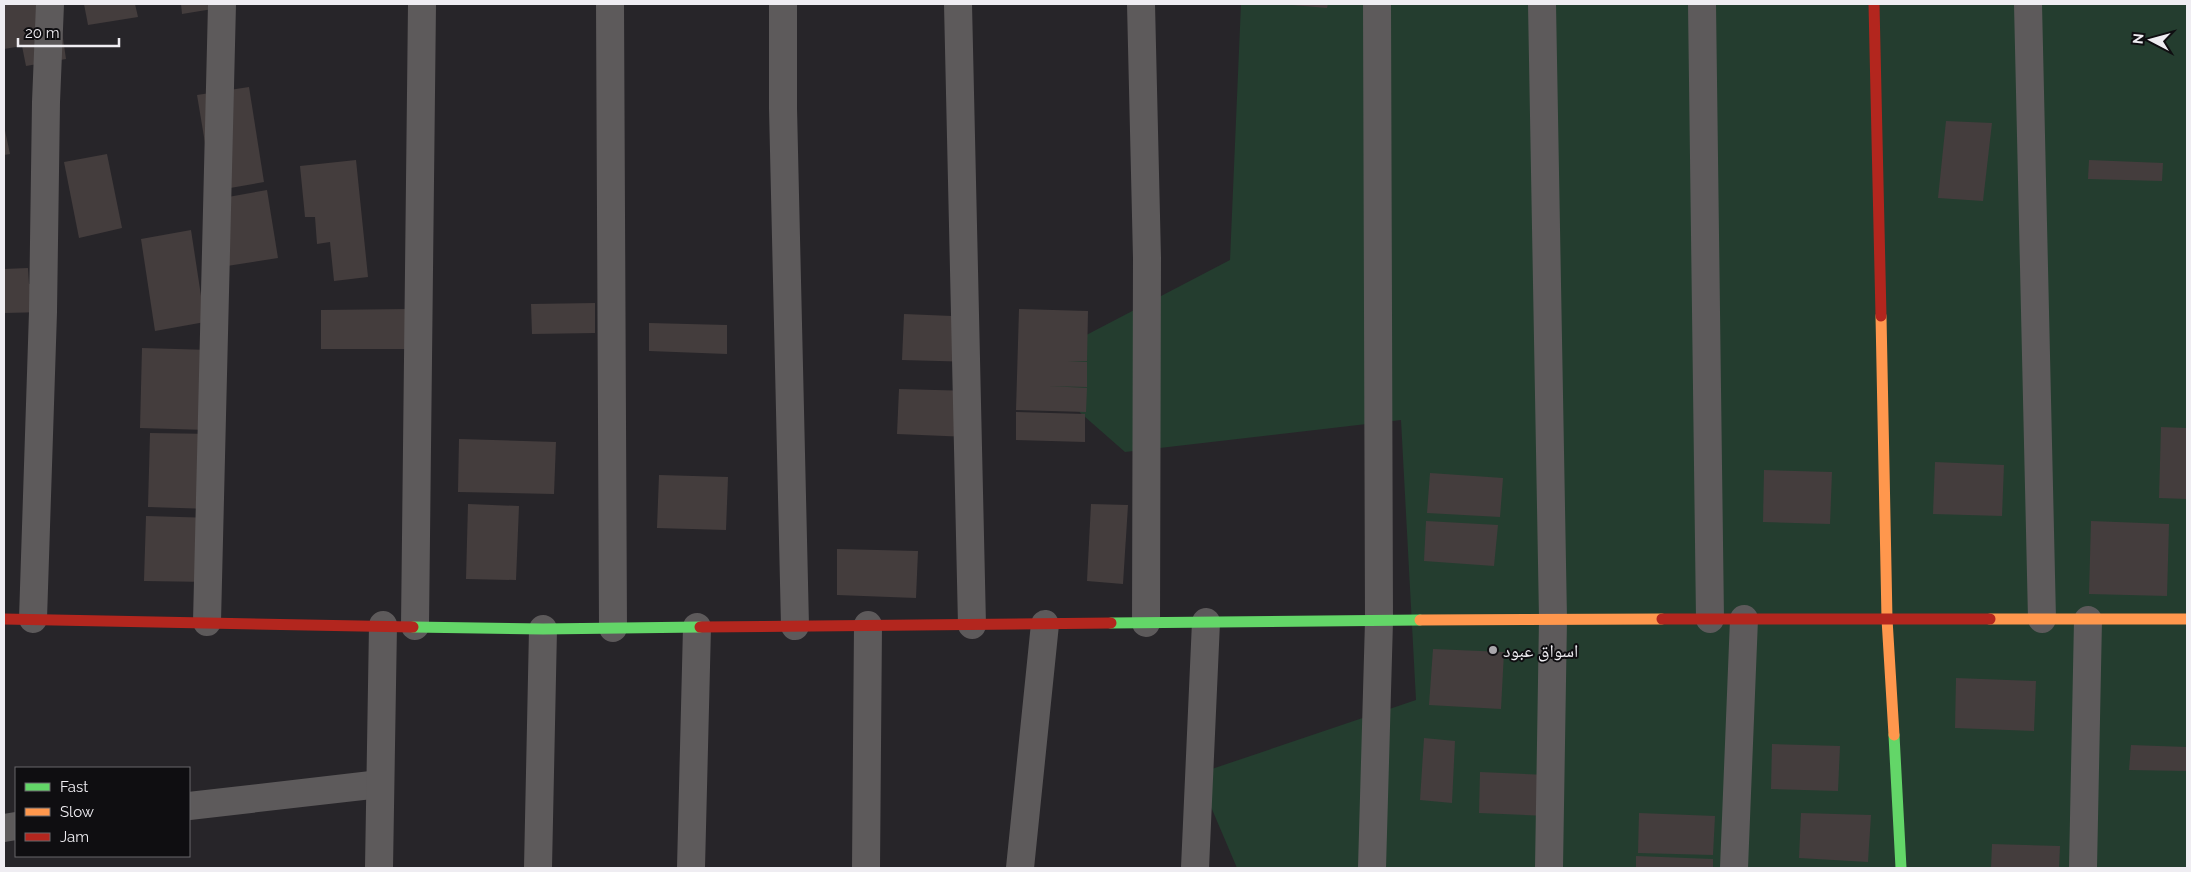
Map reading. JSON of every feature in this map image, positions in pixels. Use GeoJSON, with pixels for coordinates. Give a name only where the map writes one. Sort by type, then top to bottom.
{"type":"FeatureCollection","features":[{"type":"Feature","properties":{"kind":"street"},"geometry":{"type":"LineString","coordinates":[[33,619],[43,312],[46,102],[50,4]]}},
{"type":"Feature","properties":{"kind":"street"},"geometry":{"type":"LineString","coordinates":[[207,622],[222,4]]}},
{"type":"Feature","properties":{"kind":"street"},"geometry":{"type":"LineString","coordinates":[[415,626],[422,4]]}},
{"type":"Feature","properties":{"kind":"street"},"geometry":{"type":"LineString","coordinates":[[610,4],[613,628]]}},
{"type":"Feature","properties":{"kind":"street"},"geometry":{"type":"LineString","coordinates":[[783,4],[796,626]]}},
{"type":"Feature","properties":{"kind":"street"},"geometry":{"type":"LineString","coordinates":[[958,4],[972,624]]}},
{"type":"Feature","properties":{"kind":"street"},"geometry":{"type":"LineString","coordinates":[[1141,4],[1147,258],[1146,623]]}},
{"type":"Feature","properties":{"kind":"street"},"geometry":{"type":"LineString","coordinates":[[1372,868],[1379,621],[1376,4]]}},
{"type":"Feature","properties":{"kind":"street"},"geometry":{"type":"LineString","coordinates":[[1542,4],[1553,619],[1549,868]]}},
{"type":"Feature","properties":{"kind":"street"},"geometry":{"type":"LineString","coordinates":[[1702,4],[1710,619]]}},
{"type":"Feature","properties":{"kind":"street"},"geometry":{"type":"LineString","coordinates":[[1874,4],[1887,619],[1901,868]]}},
{"type":"Feature","properties":{"kind":"street"},"geometry":{"type":"LineString","coordinates":[[2028,4],[2042,619]]}},
{"type":"Feature","properties":{"kind":"street"},"geometry":{"type":"LineString","coordinates":[[4,619],[543,629],[1553,619],[2187,619]]}},
{"type":"Feature","properties":{"kind":"street"},"geometry":{"type":"LineString","coordinates":[[1734,868],[1744,619]]}},
{"type":"Feature","properties":{"kind":"street"},"geometry":{"type":"LineString","coordinates":[[2083,868],[2088,620]]}},
{"type":"Feature","properties":{"kind":"street"},"geometry":{"type":"LineString","coordinates":[[1195,868],[1206,622]]}},
{"type":"Feature","properties":{"kind":"street"},"geometry":{"type":"LineString","coordinates":[[1020,868],[1045,624]]}},
{"type":"Feature","properties":{"kind":"street"},"geometry":{"type":"LineString","coordinates":[[378,868],[383,625]]}},
{"type":"Feature","properties":{"kind":"street"},"geometry":{"type":"LineString","coordinates":[[866,868],[868,625]]}},
{"type":"Feature","properties":{"kind":"street"},"geometry":{"type":"LineString","coordinates":[[691,868],[697,627]]}},
{"type":"Feature","properties":{"kind":"street"},"geometry":{"type":"LineString","coordinates":[[538,868],[543,629]]}},
{"type":"Feature","properties":{"kind":"street"},"geometry":{"type":"LineString","coordinates":[[190,806],[380,784]]}},
{"type":"Feature","properties":{"kind":"green space"},"geometry":{"type":"Polygon","coordinates":[[[1241,4],[2187,4],[2187,868],[1237,868],[1197,774],[1416,700],[1401,420],[1125,452],[1027,366],[1230,260],[1241,4]]]}},
{"type":"Feature","properties":{"kind":"building"},"geometry":{"type":"Polygon","coordinates":[[[4,4],[58,4],[66,59],[26,66],[22,46],[4,49],[4,4]]]}},
{"type":"Feature","properties":{"kind":"building"},"geometry":{"type":"Polygon","coordinates":[[[84,4],[135,4],[138,17],[88,25],[84,4]]]}},
{"type":"Feature","properties":{"kind":"building"},"geometry":{"type":"Polygon","coordinates":[[[181,4],[231,4],[231,6],[182,14],[181,4]]]}},
{"type":"Feature","properties":{"kind":"building"},"geometry":{"type":"Polygon","coordinates":[[[1280,4],[1328,4],[1327,8],[1280,4]]]}},
{"type":"Feature","properties":{"kind":"building"},"geometry":{"type":"Polygon","coordinates":[[[249,87],[264,182],[213,191],[197,95],[249,87]]]}},
{"type":"Feature","properties":{"kind":"building"},"geometry":{"type":"Polygon","coordinates":[[[1946,121],[1992,123],[1983,201],[1938,198],[1946,121]]]}},
{"type":"Feature","properties":{"kind":"building"},"geometry":{"type":"Polygon","coordinates":[[[4,126],[10,154],[4,155],[4,126]]]}},
{"type":"Feature","properties":{"kind":"building"},"geometry":{"type":"Polygon","coordinates":[[[107,154],[122,228],[79,238],[64,162],[107,154]]]}},
{"type":"Feature","properties":{"kind":"building"},"geometry":{"type":"Polygon","coordinates":[[[356,160],[368,277],[334,281],[330,242],[317,244],[315,217],[305,217],[300,166],[356,160]]]}},
{"type":"Feature","properties":{"kind":"building"},"geometry":{"type":"Polygon","coordinates":[[[2089,160],[2163,163],[2162,181],[2088,179],[2089,160]]]}},
{"type":"Feature","properties":{"kind":"building"},"geometry":{"type":"Polygon","coordinates":[[[267,190],[278,258],[227,266],[217,199],[267,190]]]}},
{"type":"Feature","properties":{"kind":"building"},"geometry":{"type":"Polygon","coordinates":[[[191,230],[205,322],[155,331],[141,239],[191,230]]]}},
{"type":"Feature","properties":{"kind":"building"},"geometry":{"type":"Polygon","coordinates":[[[28,268],[29,284],[44,284],[46,312],[4,313],[4,269],[28,268]]]}},
{"type":"Feature","properties":{"kind":"building"},"geometry":{"type":"Polygon","coordinates":[[[595,303],[595,333],[532,334],[531,304],[595,303]]]}},
{"type":"Feature","properties":{"kind":"building"},"geometry":{"type":"Polygon","coordinates":[[[410,309],[411,349],[321,349],[321,310],[410,309]]]}},
{"type":"Feature","properties":{"kind":"building"},"geometry":{"type":"Polygon","coordinates":[[[1019,309],[1088,311],[1087,361],[1068,362],[1087,362],[1087,387],[1049,386],[1087,388],[1086,412],[1016,410],[1019,309]]]}},
{"type":"Feature","properties":{"kind":"building"},"geometry":{"type":"Polygon","coordinates":[[[904,314],[976,317],[975,362],[902,360],[904,314]]]}},
{"type":"Feature","properties":{"kind":"building"},"geometry":{"type":"Polygon","coordinates":[[[649,323],[727,325],[727,354],[649,351],[649,323]]]}},
{"type":"Feature","properties":{"kind":"building"},"geometry":{"type":"Polygon","coordinates":[[[142,348],[210,350],[207,430],[140,428],[142,348]]]}},
{"type":"Feature","properties":{"kind":"building"},"geometry":{"type":"Polygon","coordinates":[[[899,389],[972,391],[969,437],[897,434],[899,389]]]}},
{"type":"Feature","properties":{"kind":"building"},"geometry":{"type":"Polygon","coordinates":[[[1016,412],[1085,414],[1085,442],[1016,440],[1016,412]]]}},
{"type":"Feature","properties":{"kind":"building"},"geometry":{"type":"Polygon","coordinates":[[[2161,427],[2187,428],[2187,499],[2159,498],[2161,427]]]}},
{"type":"Feature","properties":{"kind":"building"},"geometry":{"type":"Polygon","coordinates":[[[150,433],[214,434],[211,509],[148,507],[150,433]]]}},
{"type":"Feature","properties":{"kind":"building"},"geometry":{"type":"Polygon","coordinates":[[[459,439],[556,442],[554,494],[458,492],[459,439]]]}},
{"type":"Feature","properties":{"kind":"building"},"geometry":{"type":"Polygon","coordinates":[[[1935,462],[2004,465],[2002,516],[1933,514],[1935,462]]]}},
{"type":"Feature","properties":{"kind":"building"},"geometry":{"type":"Polygon","coordinates":[[[1764,470],[1832,472],[1830,524],[1763,522],[1764,470]]]}},
{"type":"Feature","properties":{"kind":"building"},"geometry":{"type":"Polygon","coordinates":[[[1430,473],[1503,478],[1500,517],[1427,513],[1430,473]]]}},
{"type":"Feature","properties":{"kind":"building"},"geometry":{"type":"Polygon","coordinates":[[[659,475],[728,477],[726,530],[657,528],[659,475]]]}},
{"type":"Feature","properties":{"kind":"building"},"geometry":{"type":"Polygon","coordinates":[[[468,504],[519,506],[516,580],[466,579],[468,504]]]}},
{"type":"Feature","properties":{"kind":"building"},"geometry":{"type":"Polygon","coordinates":[[[1091,504],[1128,505],[1123,584],[1087,581],[1091,504]]]}},
{"type":"Feature","properties":{"kind":"building"},"geometry":{"type":"Polygon","coordinates":[[[146,516],[214,518],[210,582],[144,581],[146,516]]]}},
{"type":"Feature","properties":{"kind":"building"},"geometry":{"type":"Polygon","coordinates":[[[1426,521],[1498,525],[1494,566],[1424,561],[1426,521]]]}},
{"type":"Feature","properties":{"kind":"building"},"geometry":{"type":"Polygon","coordinates":[[[2091,521],[2169,524],[2167,596],[2089,594],[2091,521]]]}},
{"type":"Feature","properties":{"kind":"building"},"geometry":{"type":"Polygon","coordinates":[[[837,549],[918,551],[916,598],[837,595],[837,549]]]}},
{"type":"Feature","properties":{"kind":"building"},"geometry":{"type":"Polygon","coordinates":[[[1433,649],[1504,652],[1501,709],[1429,705],[1433,649]]]}},
{"type":"Feature","properties":{"kind":"building"},"geometry":{"type":"Polygon","coordinates":[[[1956,678],[2036,681],[2034,731],[1955,728],[1956,678]]]}},
{"type":"Feature","properties":{"kind":"building"},"geometry":{"type":"Polygon","coordinates":[[[1424,738],[1455,741],[1452,803],[1420,800],[1424,738]]]}},
{"type":"Feature","properties":{"kind":"building"},"geometry":{"type":"Polygon","coordinates":[[[1772,744],[1840,746],[1838,791],[1771,789],[1772,744]]]}},
{"type":"Feature","properties":{"kind":"building"},"geometry":{"type":"Polygon","coordinates":[[[2131,745],[2187,747],[2187,771],[2129,770],[2131,745]]]}},
{"type":"Feature","properties":{"kind":"building"},"geometry":{"type":"Polygon","coordinates":[[[1480,772],[1548,775],[1547,816],[1479,813],[1480,772]]]}},
{"type":"Feature","properties":{"kind":"building"},"geometry":{"type":"Polygon","coordinates":[[[1639,813],[1715,816],[1713,855],[1638,853],[1639,813]]]}},
{"type":"Feature","properties":{"kind":"building"},"geometry":{"type":"Polygon","coordinates":[[[1801,813],[1871,815],[1868,862],[1799,858],[1801,813]]]}},
{"type":"Feature","properties":{"kind":"building"},"geometry":{"type":"Polygon","coordinates":[[[1992,844],[2060,846],[2059,868],[1991,868],[1992,844]]]}},
{"type":"Feature","properties":{"kind":"building"},"geometry":{"type":"Polygon","coordinates":[[[1636,856],[1713,859],[1713,868],[1636,868],[1636,856]]]}},
{"type":"Feature","properties":{"kind":"traffic: fast"},"geometry":{"type":"LineString","coordinates":[[1111,623],[1420,620]]}},
{"type":"Feature","properties":{"kind":"traffic: fast"},"geometry":{"type":"LineString","coordinates":[[413,627],[543,629],[700,627]]}},
{"type":"Feature","properties":{"kind":"traffic: fast"},"geometry":{"type":"LineString","coordinates":[[1894,735],[1901,868]]}},
{"type":"Feature","properties":{"kind":"traffic: slow"},"geometry":{"type":"LineString","coordinates":[[1881,316],[1887,619],[1894,735]]}},
{"type":"Feature","properties":{"kind":"traffic: slow"},"geometry":{"type":"LineString","coordinates":[[1420,620],[1662,619]]}},
{"type":"Feature","properties":{"kind":"traffic: slow"},"geometry":{"type":"LineString","coordinates":[[1990,619],[2187,619]]}},
{"type":"Feature","properties":{"kind":"traffic: jam"},"geometry":{"type":"LineString","coordinates":[[1874,4],[1881,316]]}},
{"type":"Feature","properties":{"kind":"traffic: jam"},"geometry":{"type":"LineString","coordinates":[[4,619],[413,627]]}},
{"type":"Feature","properties":{"kind":"traffic: jam"},"geometry":{"type":"LineString","coordinates":[[1662,619],[1990,619]]}},
{"type":"Feature","properties":{"kind":"traffic: jam"},"geometry":{"type":"LineString","coordinates":[[700,627],[1111,623]]}},
{"type":"Feature","properties":{"kind":"place","name":"اسواق عبود"},"geometry":{"type":"Point","coordinates":[1493,650]}}]}
